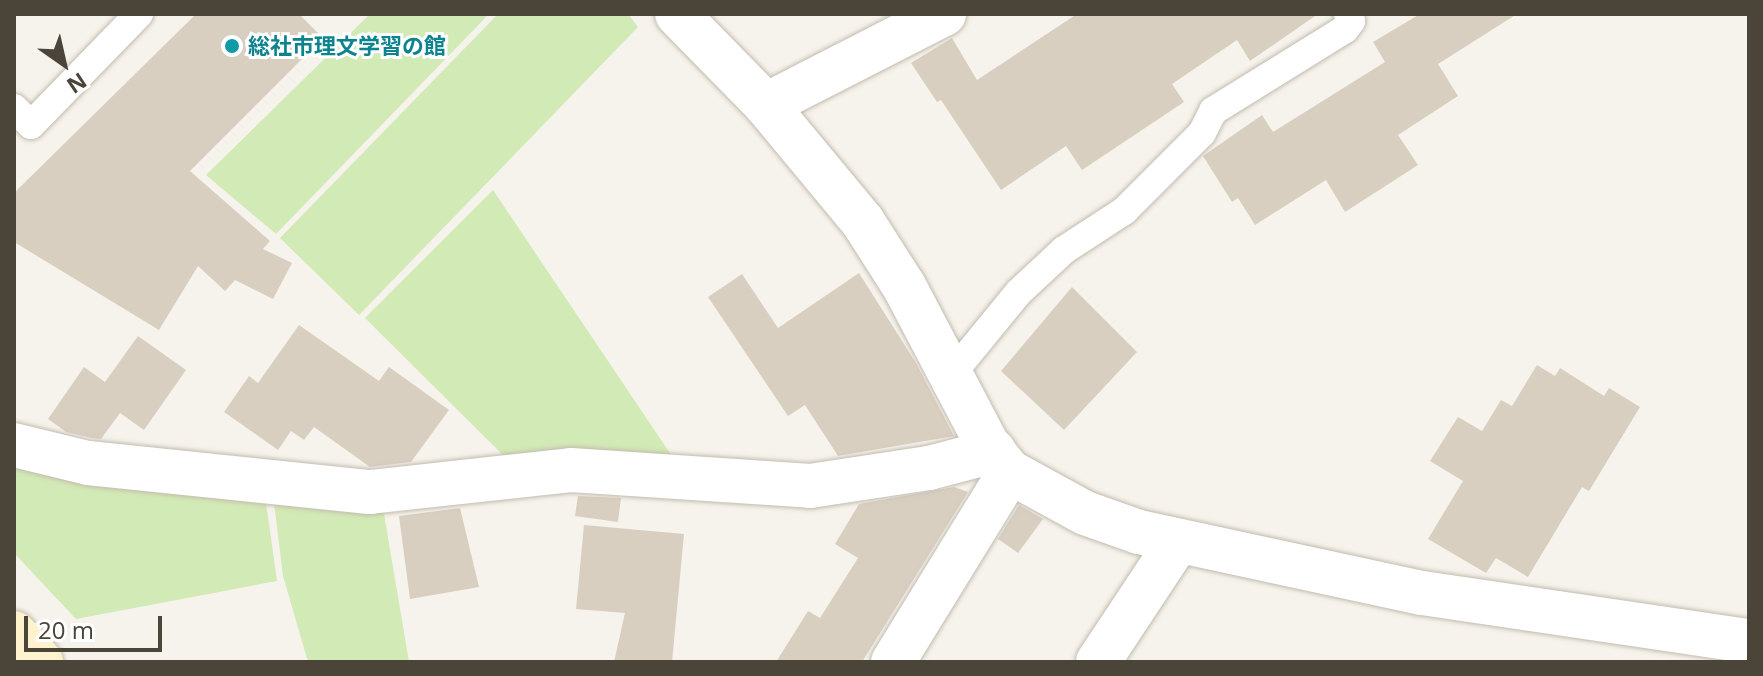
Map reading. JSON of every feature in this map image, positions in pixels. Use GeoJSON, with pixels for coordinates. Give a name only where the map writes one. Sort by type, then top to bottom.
{"type":"FeatureCollection","features":[{"type":"Feature","properties":{"kind":"street"},"geometry":{"type":"LineString","coordinates":[[677,14],[766,105],[863,222],[904,286],[951,375],[1002,461],[1085,513],[1139,532],[1422,593],[1749,641]]}},
{"type":"Feature","properties":{"kind":"street"},"geometry":{"type":"LineString","coordinates":[[766,105],[944,14]]}},
{"type":"Feature","properties":{"kind":"street"},"geometry":{"type":"LineString","coordinates":[[14,445],[88,463],[370,492],[571,470],[810,486],[929,468],[1002,461]]}},
{"type":"Feature","properties":{"kind":"street"},"geometry":{"type":"LineString","coordinates":[[893,662],[1002,461]]}},
{"type":"Feature","properties":{"kind":"street"},"geometry":{"type":"LineString","coordinates":[[1098,662],[1178,541]]}},
{"type":"Feature","properties":{"kind":"street"},"geometry":{"type":"LineString","coordinates":[[14,633],[41,662]]}},
{"type":"Feature","properties":{"kind":"lane"},"geometry":{"type":"LineString","coordinates":[[14,108],[31,125],[139,14]]}},
{"type":"Feature","properties":{"kind":"lane"},"geometry":{"type":"LineString","coordinates":[[951,375],[1019,292],[1064,250],[1124,211],[1202,133],[1213,111],[1345,29],[1351,21],[1348,14]]}},
{"type":"Feature","properties":{"kind":"green space"},"geometry":{"type":"Polygon","coordinates":[[[370,14],[489,14],[276,234],[206,175],[370,14]]]}},
{"type":"Feature","properties":{"kind":"green space"},"geometry":{"type":"Polygon","coordinates":[[[498,14],[628,14],[638,27],[359,315],[280,238],[498,14]]]}},
{"type":"Feature","properties":{"kind":"green space"},"geometry":{"type":"Polygon","coordinates":[[[493,190],[684,474],[511,463],[365,318],[493,190]]]}},
{"type":"Feature","properties":{"kind":"green space"},"geometry":{"type":"Polygon","coordinates":[[[14,453],[265,495],[277,581],[76,619],[14,553],[14,453]]]}},
{"type":"Feature","properties":{"kind":"green space"},"geometry":{"type":"Polygon","coordinates":[[[273,494],[382,502],[409,662],[308,662],[283,576],[273,494]]]}},
{"type":"Feature","properties":{"kind":"building"},"geometry":{"type":"Polygon","coordinates":[[[196,14],[299,14],[323,38],[190,171],[270,241],[263,249],[292,263],[273,299],[235,280],[225,291],[198,266],[159,330],[14,242],[14,193],[196,14]]]}},
{"type":"Feature","properties":{"kind":"building"},"geometry":{"type":"Polygon","coordinates":[[[1077,14],[1318,14],[1250,61],[1237,40],[1172,84],[1184,102],[1082,170],[1066,146],[1001,190],[941,100],[937,102],[911,63],[952,38],[977,80],[1077,14]]]}},
{"type":"Feature","properties":{"kind":"building"},"geometry":{"type":"Polygon","coordinates":[[[1420,14],[1517,14],[1438,64],[1458,96],[1398,135],[1418,165],[1345,212],[1326,180],[1255,225],[1238,198],[1232,202],[1203,156],[1262,115],[1273,132],[1385,62],[1373,42],[1420,14]]]}},
{"type":"Feature","properties":{"kind":"building"},"geometry":{"type":"Polygon","coordinates":[[[859,273],[916,363],[954,436],[838,456],[805,405],[788,416],[708,297],[742,274],[778,328],[859,273]]]}},
{"type":"Feature","properties":{"kind":"building"},"geometry":{"type":"Polygon","coordinates":[[[1072,287],[1137,352],[1064,430],[1001,371],[1072,287]]]}},
{"type":"Feature","properties":{"kind":"building"},"geometry":{"type":"Polygon","coordinates":[[[299,325],[379,381],[389,367],[449,410],[411,462],[370,467],[314,427],[304,440],[291,431],[278,450],[224,412],[249,376],[258,383],[299,325]]]}},
{"type":"Feature","properties":{"kind":"building"},"geometry":{"type":"Polygon","coordinates":[[[138,336],[186,370],[144,430],[120,413],[101,439],[66,432],[48,419],[84,367],[105,382],[138,336]]]}},
{"type":"Feature","properties":{"kind":"building"},"geometry":{"type":"Polygon","coordinates":[[[1537,365],[1555,376],[1560,368],[1604,396],[1609,388],[1640,407],[1589,491],[1582,487],[1528,577],[1496,558],[1486,573],[1428,539],[1463,481],[1430,461],[1458,417],[1482,431],[1501,400],[1512,406],[1537,365]]]}},
{"type":"Feature","properties":{"kind":"building"},"geometry":{"type":"Polygon","coordinates":[[[954,487],[968,492],[862,662],[776,662],[808,611],[820,618],[858,558],[835,544],[859,504],[954,487]]]}},
{"type":"Feature","properties":{"kind":"building"},"geometry":{"type":"Polygon","coordinates":[[[578,496],[621,498],[618,522],[575,516],[578,496]]]}},
{"type":"Feature","properties":{"kind":"building"},"geometry":{"type":"Polygon","coordinates":[[[1019,505],[1043,519],[1018,553],[998,539],[1019,505]]]}},
{"type":"Feature","properties":{"kind":"building"},"geometry":{"type":"Polygon","coordinates":[[[460,508],[479,587],[410,599],[399,516],[460,508]]]}},
{"type":"Feature","properties":{"kind":"building"},"geometry":{"type":"Polygon","coordinates":[[[584,525],[684,534],[672,662],[614,662],[625,613],[576,609],[584,525]]]}},
{"type":"Feature","properties":{"kind":"place","name":"総社市理文学習の館"},"geometry":{"type":"Point","coordinates":[232,46]}}]}
